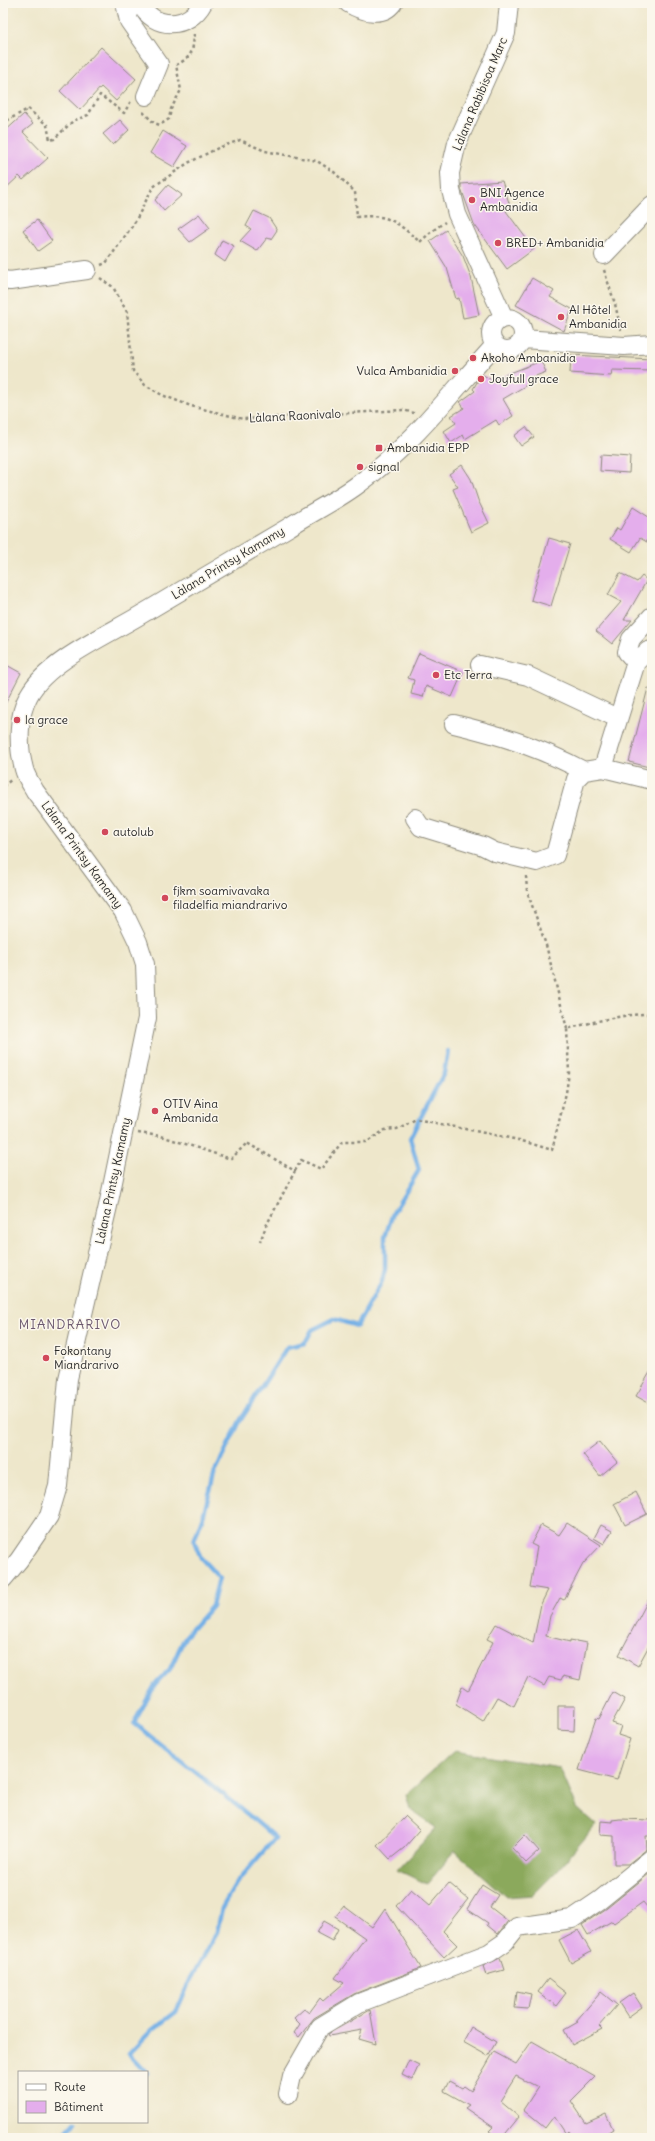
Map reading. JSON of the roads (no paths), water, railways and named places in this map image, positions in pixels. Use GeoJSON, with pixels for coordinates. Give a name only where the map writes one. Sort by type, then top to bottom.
{"type":"FeatureCollection","features":[{"type":"Feature","properties":{"kind":"street"},"geometry":{"type":"LineString","coordinates":[[125,3],[129,21],[159,64],[146,96]]}},
{"type":"Feature","properties":{"kind":"street"},"geometry":{"type":"LineString","coordinates":[[140,3],[148,13],[162,22],[170,24],[191,18],[198,12],[203,3]]}},
{"type":"Feature","properties":{"kind":"street"},"geometry":{"type":"LineString","coordinates":[[348,3],[357,9],[370,12],[383,11],[394,3]]}},
{"type":"Feature","properties":{"kind":"street","name":"Làlana Rabibisoa Marc"},"geometry":{"type":"LineString","coordinates":[[504,318],[457,214],[451,190],[450,173],[457,143],[506,33],[508,3]]}},
{"type":"Feature","properties":{"kind":"street"},"geometry":{"type":"LineString","coordinates":[[604,255],[652,205]]}},
{"type":"Feature","properties":{"kind":"street"},"geometry":{"type":"LineString","coordinates":[[3,280],[10,281],[87,270]]}},
{"type":"Feature","properties":{"kind":"street"},"geometry":{"type":"LineString","coordinates":[[504,318],[510,318],[520,324],[523,331],[523,339],[513,350],[506,350],[495,346],[490,331],[494,324],[504,318]]}},
{"type":"Feature","properties":{"kind":"street"},"geometry":{"type":"LineString","coordinates":[[523,339],[624,346],[652,344]]}},
{"type":"Feature","properties":{"kind":"street","name":"Làlana Printsy Kamamy"},"geometry":{"type":"LineString","coordinates":[[3,1579],[24,1554],[49,1516],[58,1486],[68,1380],[124,1131],[147,1018],[145,964],[138,942],[123,911],[35,791],[24,771],[21,752],[21,714],[29,694],[42,678],[66,658],[209,575],[359,484],[395,456],[495,346]]}},
{"type":"Feature","properties":{"kind":"street"},"geometry":{"type":"LineString","coordinates":[[636,662],[627,652],[631,639],[652,616]]}},
{"type":"Feature","properties":{"kind":"street"},"geometry":{"type":"LineString","coordinates":[[603,768],[617,718],[636,662],[648,651],[652,650]]}},
{"type":"Feature","properties":{"kind":"street"},"geometry":{"type":"LineString","coordinates":[[480,665],[528,676],[617,718]]}},
{"type":"Feature","properties":{"kind":"street"},"geometry":{"type":"LineString","coordinates":[[454,724],[502,735],[527,744],[584,771],[603,768],[652,780]]}},
{"type":"Feature","properties":{"kind":"street"},"geometry":{"type":"LineString","coordinates":[[415,818],[421,827],[483,846],[495,852],[537,862],[556,855],[576,779],[584,771]]}},
{"type":"Feature","properties":{"kind":"street"},"geometry":{"type":"LineString","coordinates":[[288,2094],[292,2076],[320,2027],[359,2003],[489,1953],[506,1942],[517,1926],[572,1919],[600,1900],[652,1858]]}},
{"type":"Feature","properties":{"kind":"waterway"},"geometry":{"type":"LineString","coordinates":[[145,2071],[129,2054],[152,2030],[176,2012],[191,1978],[217,1932],[222,1908],[237,1882],[275,1838],[241,1808],[134,1723],[155,1685],[170,1669],[185,1637],[212,1606],[219,1578],[201,1558],[194,1541],[204,1513],[215,1472],[240,1421],[287,1347],[305,1343],[312,1330],[334,1319],[357,1326],[382,1281],[385,1269],[385,1237],[393,1213],[419,1170],[410,1138],[444,1073],[448,1051]]}},
{"type":"Feature","properties":{"kind":"waterway"},"geometry":{"type":"LineString","coordinates":[[61,2138],[74,2123]]}},
{"type":"Feature","properties":{"kind":"place","name":"BNI Agence Ambanidia"},"geometry":{"type":"Point","coordinates":[472,200]}},
{"type":"Feature","properties":{"kind":"place","name":"BRED+ Ambanidia"},"geometry":{"type":"Point","coordinates":[498,243]}},
{"type":"Feature","properties":{"kind":"place","name":"Al Hôtel Ambanidia"},"geometry":{"type":"Point","coordinates":[561,317]}},
{"type":"Feature","properties":{"kind":"place","name":"Akoho Ambanidia"},"geometry":{"type":"Point","coordinates":[473,358]}},
{"type":"Feature","properties":{"kind":"place","name":"Vulca Ambanidia"},"geometry":{"type":"Point","coordinates":[455,371]}},
{"type":"Feature","properties":{"kind":"place","name":"Joyfull grace"},"geometry":{"type":"Point","coordinates":[481,379]}},
{"type":"Feature","properties":{"kind":"place","name":"Ambanidia EPP"},"geometry":{"type":"Point","coordinates":[379,448]}},
{"type":"Feature","properties":{"kind":"place","name":"signal"},"geometry":{"type":"Point","coordinates":[360,467]}},
{"type":"Feature","properties":{"kind":"place","name":"Etc Terra"},"geometry":{"type":"Point","coordinates":[436,675]}},
{"type":"Feature","properties":{"kind":"place","name":"la grace"},"geometry":{"type":"Point","coordinates":[17,720]}},
{"type":"Feature","properties":{"kind":"place","name":"autolub"},"geometry":{"type":"Point","coordinates":[105,832]}},
{"type":"Feature","properties":{"kind":"place","name":"fjkm soamivavaka filadelfia miandrarivo"},"geometry":{"type":"Point","coordinates":[165,898]}},
{"type":"Feature","properties":{"kind":"place","name":"OTIV Aina Ambanida"},"geometry":{"type":"Point","coordinates":[155,1111]}},
{"type":"Feature","properties":{"kind":"place","name":"Fokontany Miandrarivo"},"geometry":{"type":"Point","coordinates":[46,1358]}},
{"type":"Feature","properties":{"kind":"district","name":"MIANDRARIVO"},"geometry":{"type":"Point","coordinates":[70,1324]}}]}
